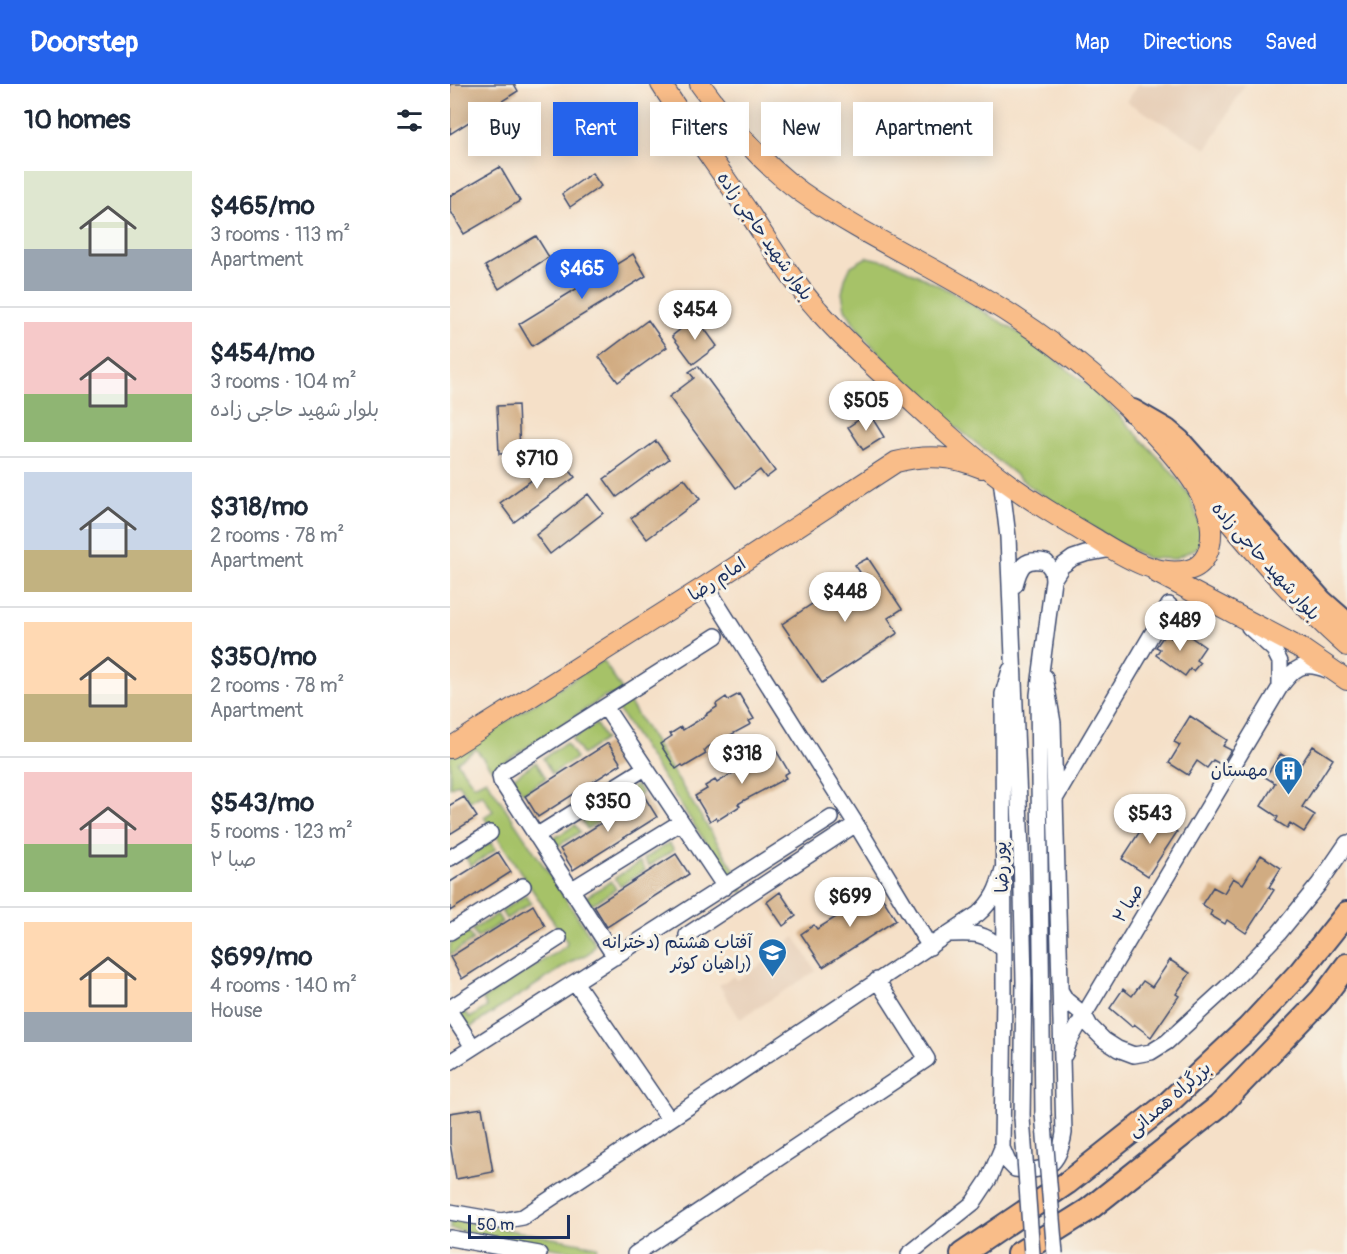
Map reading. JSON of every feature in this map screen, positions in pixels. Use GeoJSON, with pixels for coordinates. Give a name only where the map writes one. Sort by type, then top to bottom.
{"type":"FeatureCollection","features":[{"type":"Feature","properties":{"kind":"highway"},"geometry":{"type":"LineString","coordinates":[[1133,411],[1166,430],[1179,441],[1321,601],[1347,624]]}},
{"type":"Feature","properties":{"kind":"highway","name":"بزرگراه همدانی"},"geometry":{"type":"LineString","coordinates":[[962,1254],[1066,1183],[1167,1104],[1248,1028],[1300,972],[1347,913]]}},
{"type":"Feature","properties":{"kind":"highway","name":"بزرگراه همدانی"},"geometry":{"type":"LineString","coordinates":[[1018,1254],[1088,1210],[1219,1106],[1321,1000],[1347,965]]}},
{"type":"Feature","properties":{"kind":"highway"},"geometry":{"type":"LineString","coordinates":[[1321,1000],[1347,972]]}},
{"type":"Feature","properties":{"kind":"main road","name":"بلوار شهید حاجی زاده"},"geometry":{"type":"LineString","coordinates":[[661,84],[792,278],[818,311],[849,344],[998,476],[1112,549],[1302,649],[1345,679]]}},
{"type":"Feature","properties":{"kind":"main road"},"geometry":{"type":"LineString","coordinates":[[700,84],[731,126],[766,164],[802,192],[873,237],[1013,316],[1090,372],[1133,411],[1188,472],[1209,515],[1212,532],[1206,559],[1197,567],[1183,572],[1141,565]]}},
{"type":"Feature","properties":{"kind":"main road","name":"امام رضا"},"geometry":{"type":"LineString","coordinates":[[450,748],[706,586],[896,462],[917,457],[936,456],[969,463],[998,476]]}},
{"type":"Feature","properties":{"kind":"main road","name":"بلوار شهید حاجی زاده"},"geometry":{"type":"LineString","coordinates":[[1188,472],[1239,534],[1324,626],[1347,646]]}},
{"type":"Feature","properties":{"kind":"street","name":"پور رضا"},"geometry":{"type":"LineString","coordinates":[[998,476],[1008,537],[1014,660],[1024,981],[1022,1118],[1032,1254]]}},
{"type":"Feature","properties":{"kind":"street"},"geometry":{"type":"LineString","coordinates":[[1053,579],[1062,566],[1073,558],[1112,549]]}},
{"type":"Feature","properties":{"kind":"street"},"geometry":{"type":"LineString","coordinates":[[1011,597],[1019,569],[1026,562],[1035,560],[1046,562],[1052,570],[1053,579],[1038,695],[1043,1113],[1055,1254]]}},
{"type":"Feature","properties":{"kind":"street"},"geometry":{"type":"LineString","coordinates":[[706,586],[930,946]]}},
{"type":"Feature","properties":{"kind":"street"},"geometry":{"type":"LineString","coordinates":[[1055,799],[1169,606]]}},
{"type":"Feature","properties":{"kind":"street"},"geometry":{"type":"LineString","coordinates":[[1226,609],[1274,650],[1280,662],[1280,687]]}},
{"type":"Feature","properties":{"kind":"street"},"geometry":{"type":"LineString","coordinates":[[615,957],[501,781],[500,776],[504,771],[716,636]]}},
{"type":"Feature","properties":{"kind":"street"},"geometry":{"type":"LineString","coordinates":[[1002,1148],[1008,1162],[1015,1169],[1034,1172],[1054,1162],[1062,1149],[1064,1133],[1053,723],[1042,659]]}},
{"type":"Feature","properties":{"kind":"street"},"geometry":{"type":"LineString","coordinates":[[909,1254],[973,1203],[989,1179],[1002,1148],[1003,694],[1014,660]]}},
{"type":"Feature","properties":{"kind":"street","name":"صبا ۲"},"geometry":{"type":"LineString","coordinates":[[1062,1061],[1069,1042],[1084,1015],[1289,674],[1298,667],[1310,666],[1323,668],[1345,679]]}},
{"type":"Feature","properties":{"kind":"street"},"geometry":{"type":"LineString","coordinates":[[605,707],[725,888]]}},
{"type":"Feature","properties":{"kind":"street"},"geometry":{"type":"LineString","coordinates":[[536,836],[645,768]]}},
{"type":"Feature","properties":{"kind":"street"},"geometry":{"type":"LineString","coordinates":[[450,1062],[831,818]]}},
{"type":"Feature","properties":{"kind":"street"},"geometry":{"type":"LineString","coordinates":[[571,890],[681,822]]}},
{"type":"Feature","properties":{"kind":"street"},"geometry":{"type":"LineString","coordinates":[[687,935],[856,824]]}},
{"type":"Feature","properties":{"kind":"street"},"geometry":{"type":"LineString","coordinates":[[450,858],[490,833]]}},
{"type":"Feature","properties":{"kind":"street"},"geometry":{"type":"LineString","coordinates":[[1060,990],[1066,1000],[1084,1015],[1090,1026],[1104,1040],[1134,1055],[1150,1052],[1167,1042],[1279,933],[1319,884],[1347,843]]}},
{"type":"Feature","properties":{"kind":"street"},"geometry":{"type":"LineString","coordinates":[[450,1212],[501,1221],[523,1217],[949,934],[989,904],[997,892],[1003,869]]}},
{"type":"Feature","properties":{"kind":"street"},"geometry":{"type":"LineString","coordinates":[[450,932],[523,886]]}},
{"type":"Feature","properties":{"kind":"street"},"geometry":{"type":"LineString","coordinates":[[949,934],[976,932],[991,938],[1004,949]]}},
{"type":"Feature","properties":{"kind":"street"},"geometry":{"type":"LineString","coordinates":[[473,1047],[450,1010],[559,938]]}},
{"type":"Feature","properties":{"kind":"street"},"geometry":{"type":"LineString","coordinates":[[635,1254],[927,1059],[877,980]]}},
{"type":"Feature","properties":{"kind":"street"},"geometry":{"type":"LineString","coordinates":[[575,982],[669,1119]]}},
{"type":"Feature","properties":{"kind":"street"},"geometry":{"type":"LineString","coordinates":[[450,1238],[539,1254]]}},
{"type":"Feature","properties":{"kind":"shaded area"},"geometry":{"type":"Polygon","coordinates":[[[1138,84],[1245,84],[1207,149],[1127,102],[1138,84]]]}},
{"type":"Feature","properties":{"kind":"shaded area","name":"آفتاب هشتم (دخترانه راهیان کوثر)"},"geometry":{"type":"Polygon","coordinates":[[[795,937],[816,971],[740,1019],[719,985],[734,976],[737,980],[781,952],[779,947],[795,937]]]}},
{"type":"Feature","properties":{"kind":"green space"},"geometry":{"type":"Polygon","coordinates":[[[867,257],[891,262],[948,290],[1026,337],[1098,393],[1170,470],[1190,496],[1200,524],[1202,540],[1197,548],[1174,559],[1148,558],[1112,540],[1032,488],[931,407],[861,334],[845,309],[842,293],[845,279],[851,266],[867,257]]]}},
{"type":"Feature","properties":{"kind":"green space"},"geometry":{"type":"Polygon","coordinates":[[[603,660],[744,885],[743,892],[737,890],[619,711],[616,697],[610,695],[603,698],[492,770],[476,749],[457,762],[474,785],[486,779],[595,943],[588,954],[576,959],[467,1028],[459,1014],[462,1011],[470,1018],[487,1007],[483,999],[566,946],[567,942],[484,817],[493,811],[482,794],[470,801],[458,783],[450,788],[450,757],[603,660]]]}},
{"type":"Feature","properties":{"kind":"green space"},"geometry":{"type":"Polygon","coordinates":[[[596,724],[605,739],[582,755],[572,739],[596,724]]]}},
{"type":"Feature","properties":{"kind":"green space"},"geometry":{"type":"Polygon","coordinates":[[[566,743],[576,758],[552,774],[543,758],[566,743]]]}},
{"type":"Feature","properties":{"kind":"green space"},"geometry":{"type":"Polygon","coordinates":[[[536,762],[546,778],[523,793],[513,778],[536,762]]]}},
{"type":"Feature","properties":{"kind":"green space"},"geometry":{"type":"Polygon","coordinates":[[[637,785],[642,793],[617,809],[612,802],[637,785]]]}},
{"type":"Feature","properties":{"kind":"green space"},"geometry":{"type":"Polygon","coordinates":[[[607,805],[612,813],[587,829],[582,821],[607,805]]]}},
{"type":"Feature","properties":{"kind":"green space"},"geometry":{"type":"Polygon","coordinates":[[[575,825],[580,832],[555,848],[550,841],[575,825]]]}},
{"type":"Feature","properties":{"kind":"green space"},"geometry":{"type":"Polygon","coordinates":[[[491,842],[496,849],[471,866],[466,858],[491,842]]]}},
{"type":"Feature","properties":{"kind":"green space"},"geometry":{"type":"Polygon","coordinates":[[[669,843],[674,850],[649,866],[644,859],[669,843]]]}},
{"type":"Feature","properties":{"kind":"green space"},"geometry":{"type":"Polygon","coordinates":[[[640,862],[645,870],[620,886],[615,878],[640,862]]]}},
{"type":"Feature","properties":{"kind":"green space"},"geometry":{"type":"Polygon","coordinates":[[[611,881],[616,889],[591,905],[586,897],[611,881]]]}},
{"type":"Feature","properties":{"kind":"green space"},"geometry":{"type":"Polygon","coordinates":[[[526,895],[531,903],[506,919],[501,911],[526,895]]]}},
{"type":"Feature","properties":{"kind":"green space"},"geometry":{"type":"Polygon","coordinates":[[[497,914],[502,922],[477,938],[472,930],[497,914]]]}},
{"type":"Feature","properties":{"kind":"green space"},"geometry":{"type":"Polygon","coordinates":[[[468,932],[473,940],[450,955],[450,944],[468,932]]]}},
{"type":"Feature","properties":{"kind":"green space"},"geometry":{"type":"Polygon","coordinates":[[[451,1219],[597,1246],[595,1254],[585,1254],[450,1229],[451,1219]]]}},
{"type":"Feature","properties":{"kind":"building"},"geometry":{"type":"Polygon","coordinates":[[[450,84],[514,84],[518,91],[501,102],[468,102],[468,123],[450,134],[450,84]]]}},
{"type":"Feature","properties":{"kind":"building"},"geometry":{"type":"Polygon","coordinates":[[[500,167],[520,201],[464,234],[450,210],[450,196],[500,167]]]}},
{"type":"Feature","properties":{"kind":"building"},"geometry":{"type":"Polygon","coordinates":[[[592,173],[601,186],[570,207],[562,194],[592,173]]]}},
{"type":"Feature","properties":{"kind":"building"},"geometry":{"type":"Polygon","coordinates":[[[536,236],[549,257],[499,289],[485,266],[536,236]]]}},
{"type":"Feature","properties":{"kind":"building"},"geometry":{"type":"Polygon","coordinates":[[[633,254],[646,276],[532,346],[519,324],[633,254]]]}},
{"type":"Feature","properties":{"kind":"building"},"geometry":{"type":"Polygon","coordinates":[[[696,317],[717,346],[693,364],[672,336],[696,317]]]}},
{"type":"Feature","properties":{"kind":"building"},"geometry":{"type":"Polygon","coordinates":[[[648,320],[667,347],[618,382],[599,357],[648,320]]]}},
{"type":"Feature","properties":{"kind":"building"},"geometry":{"type":"Polygon","coordinates":[[[698,366],[775,471],[766,478],[760,470],[736,488],[669,397],[694,378],[689,372],[698,366]]]}},
{"type":"Feature","properties":{"kind":"building"},"geometry":{"type":"Polygon","coordinates":[[[518,405],[520,453],[499,454],[497,406],[518,405]]]}},
{"type":"Feature","properties":{"kind":"building"},"geometry":{"type":"Polygon","coordinates":[[[869,413],[884,437],[863,450],[848,427],[869,413]]]}},
{"type":"Feature","properties":{"kind":"building"},"geometry":{"type":"Polygon","coordinates":[[[656,441],[669,459],[617,497],[604,479],[656,441]]]}},
{"type":"Feature","properties":{"kind":"building"},"geometry":{"type":"Polygon","coordinates":[[[561,459],[575,477],[514,522],[500,503],[561,459]]]}},
{"type":"Feature","properties":{"kind":"building"},"geometry":{"type":"Polygon","coordinates":[[[684,478],[700,499],[647,539],[631,518],[684,478]]]}},
{"type":"Feature","properties":{"kind":"building"},"geometry":{"type":"Polygon","coordinates":[[[588,494],[603,513],[550,554],[536,535],[588,494]]]}},
{"type":"Feature","properties":{"kind":"building"},"geometry":{"type":"Polygon","coordinates":[[[868,558],[902,609],[888,618],[898,633],[822,683],[782,624],[860,572],[855,565],[868,558]]]}},
{"type":"Feature","properties":{"kind":"building"},"geometry":{"type":"Polygon","coordinates":[[[1178,628],[1205,647],[1196,660],[1200,663],[1193,671],[1190,669],[1185,676],[1156,655],[1160,649],[1156,647],[1165,634],[1171,638],[1178,628]]]}},
{"type":"Feature","properties":{"kind":"building"},"geometry":{"type":"Polygon","coordinates":[[[739,694],[754,719],[749,721],[751,724],[708,747],[704,751],[706,754],[676,769],[660,744],[681,727],[683,730],[707,715],[726,697],[728,700],[739,694]]]}},
{"type":"Feature","properties":{"kind":"building"},"geometry":{"type":"Polygon","coordinates":[[[1190,716],[1227,740],[1223,746],[1231,750],[1222,765],[1213,760],[1207,768],[1197,761],[1188,775],[1169,763],[1180,745],[1174,742],[1190,716]]]}},
{"type":"Feature","properties":{"kind":"building"},"geometry":{"type":"Polygon","coordinates":[[[608,743],[621,764],[538,817],[525,796],[608,743]]]}},
{"type":"Feature","properties":{"kind":"building","name":"مهستان"},"geometry":{"type":"Polygon","coordinates":[[[1313,746],[1333,759],[1302,807],[1315,815],[1304,832],[1290,823],[1287,828],[1276,821],[1278,817],[1261,806],[1275,783],[1265,777],[1281,754],[1300,766],[1313,746]]]}},
{"type":"Feature","properties":{"kind":"building"},"geometry":{"type":"Polygon","coordinates":[[[774,747],[789,772],[784,775],[786,778],[738,804],[740,806],[718,820],[716,817],[710,821],[695,796],[707,789],[705,786],[715,780],[717,783],[741,768],[761,751],[763,754],[774,747]]]}},
{"type":"Feature","properties":{"kind":"building"},"geometry":{"type":"Polygon","coordinates":[[[644,796],[657,817],[573,870],[560,849],[644,796]]]}},
{"type":"Feature","properties":{"kind":"building"},"geometry":{"type":"Polygon","coordinates":[[[464,797],[477,817],[450,834],[450,805],[464,797]]]}},
{"type":"Feature","properties":{"kind":"building"},"geometry":{"type":"Polygon","coordinates":[[[1151,814],[1177,832],[1148,876],[1122,859],[1151,814]]]}},
{"type":"Feature","properties":{"kind":"building"},"geometry":{"type":"Polygon","coordinates":[[[498,852],[511,872],[450,911],[450,882],[498,852]]]}},
{"type":"Feature","properties":{"kind":"building"},"geometry":{"type":"Polygon","coordinates":[[[676,854],[689,874],[607,927],[594,906],[676,854]]]}},
{"type":"Feature","properties":{"kind":"building"},"geometry":{"type":"Polygon","coordinates":[[[1261,855],[1281,868],[1269,887],[1274,890],[1246,933],[1227,920],[1225,924],[1210,915],[1212,911],[1202,904],[1213,887],[1224,893],[1233,878],[1243,884],[1261,855]]]}},
{"type":"Feature","properties":{"kind":"building"},"geometry":{"type":"Polygon","coordinates":[[[875,886],[896,920],[823,967],[801,934],[814,925],[817,929],[862,901],[859,896],[875,886]]]}},
{"type":"Feature","properties":{"kind":"building"},"geometry":{"type":"Polygon","coordinates":[[[780,892],[796,916],[783,926],[767,902],[780,892]]]}},
{"type":"Feature","properties":{"kind":"building"},"geometry":{"type":"Polygon","coordinates":[[[533,905],[545,926],[462,979],[450,957],[533,905]]]}},
{"type":"Feature","properties":{"kind":"building"},"geometry":{"type":"Polygon","coordinates":[[[1170,960],[1190,973],[1176,994],[1179,996],[1151,1037],[1134,1024],[1132,1027],[1110,1008],[1123,989],[1132,996],[1143,981],[1152,987],[1170,960]]]}},
{"type":"Feature","properties":{"kind":"building"},"geometry":{"type":"Polygon","coordinates":[[[482,1108],[493,1172],[456,1179],[450,1143],[450,1113],[482,1108]]]}},
{"type":"Feature","properties":{"kind":"place","name":"مهستان"},"geometry":{"type":"Point","coordinates":[1289,796]}},
{"type":"Feature","properties":{"kind":"place","name":"آفتاب هشتم (دخترانه راهیان کوثر)"},"geometry":{"type":"Point","coordinates":[773,978]}}]}
